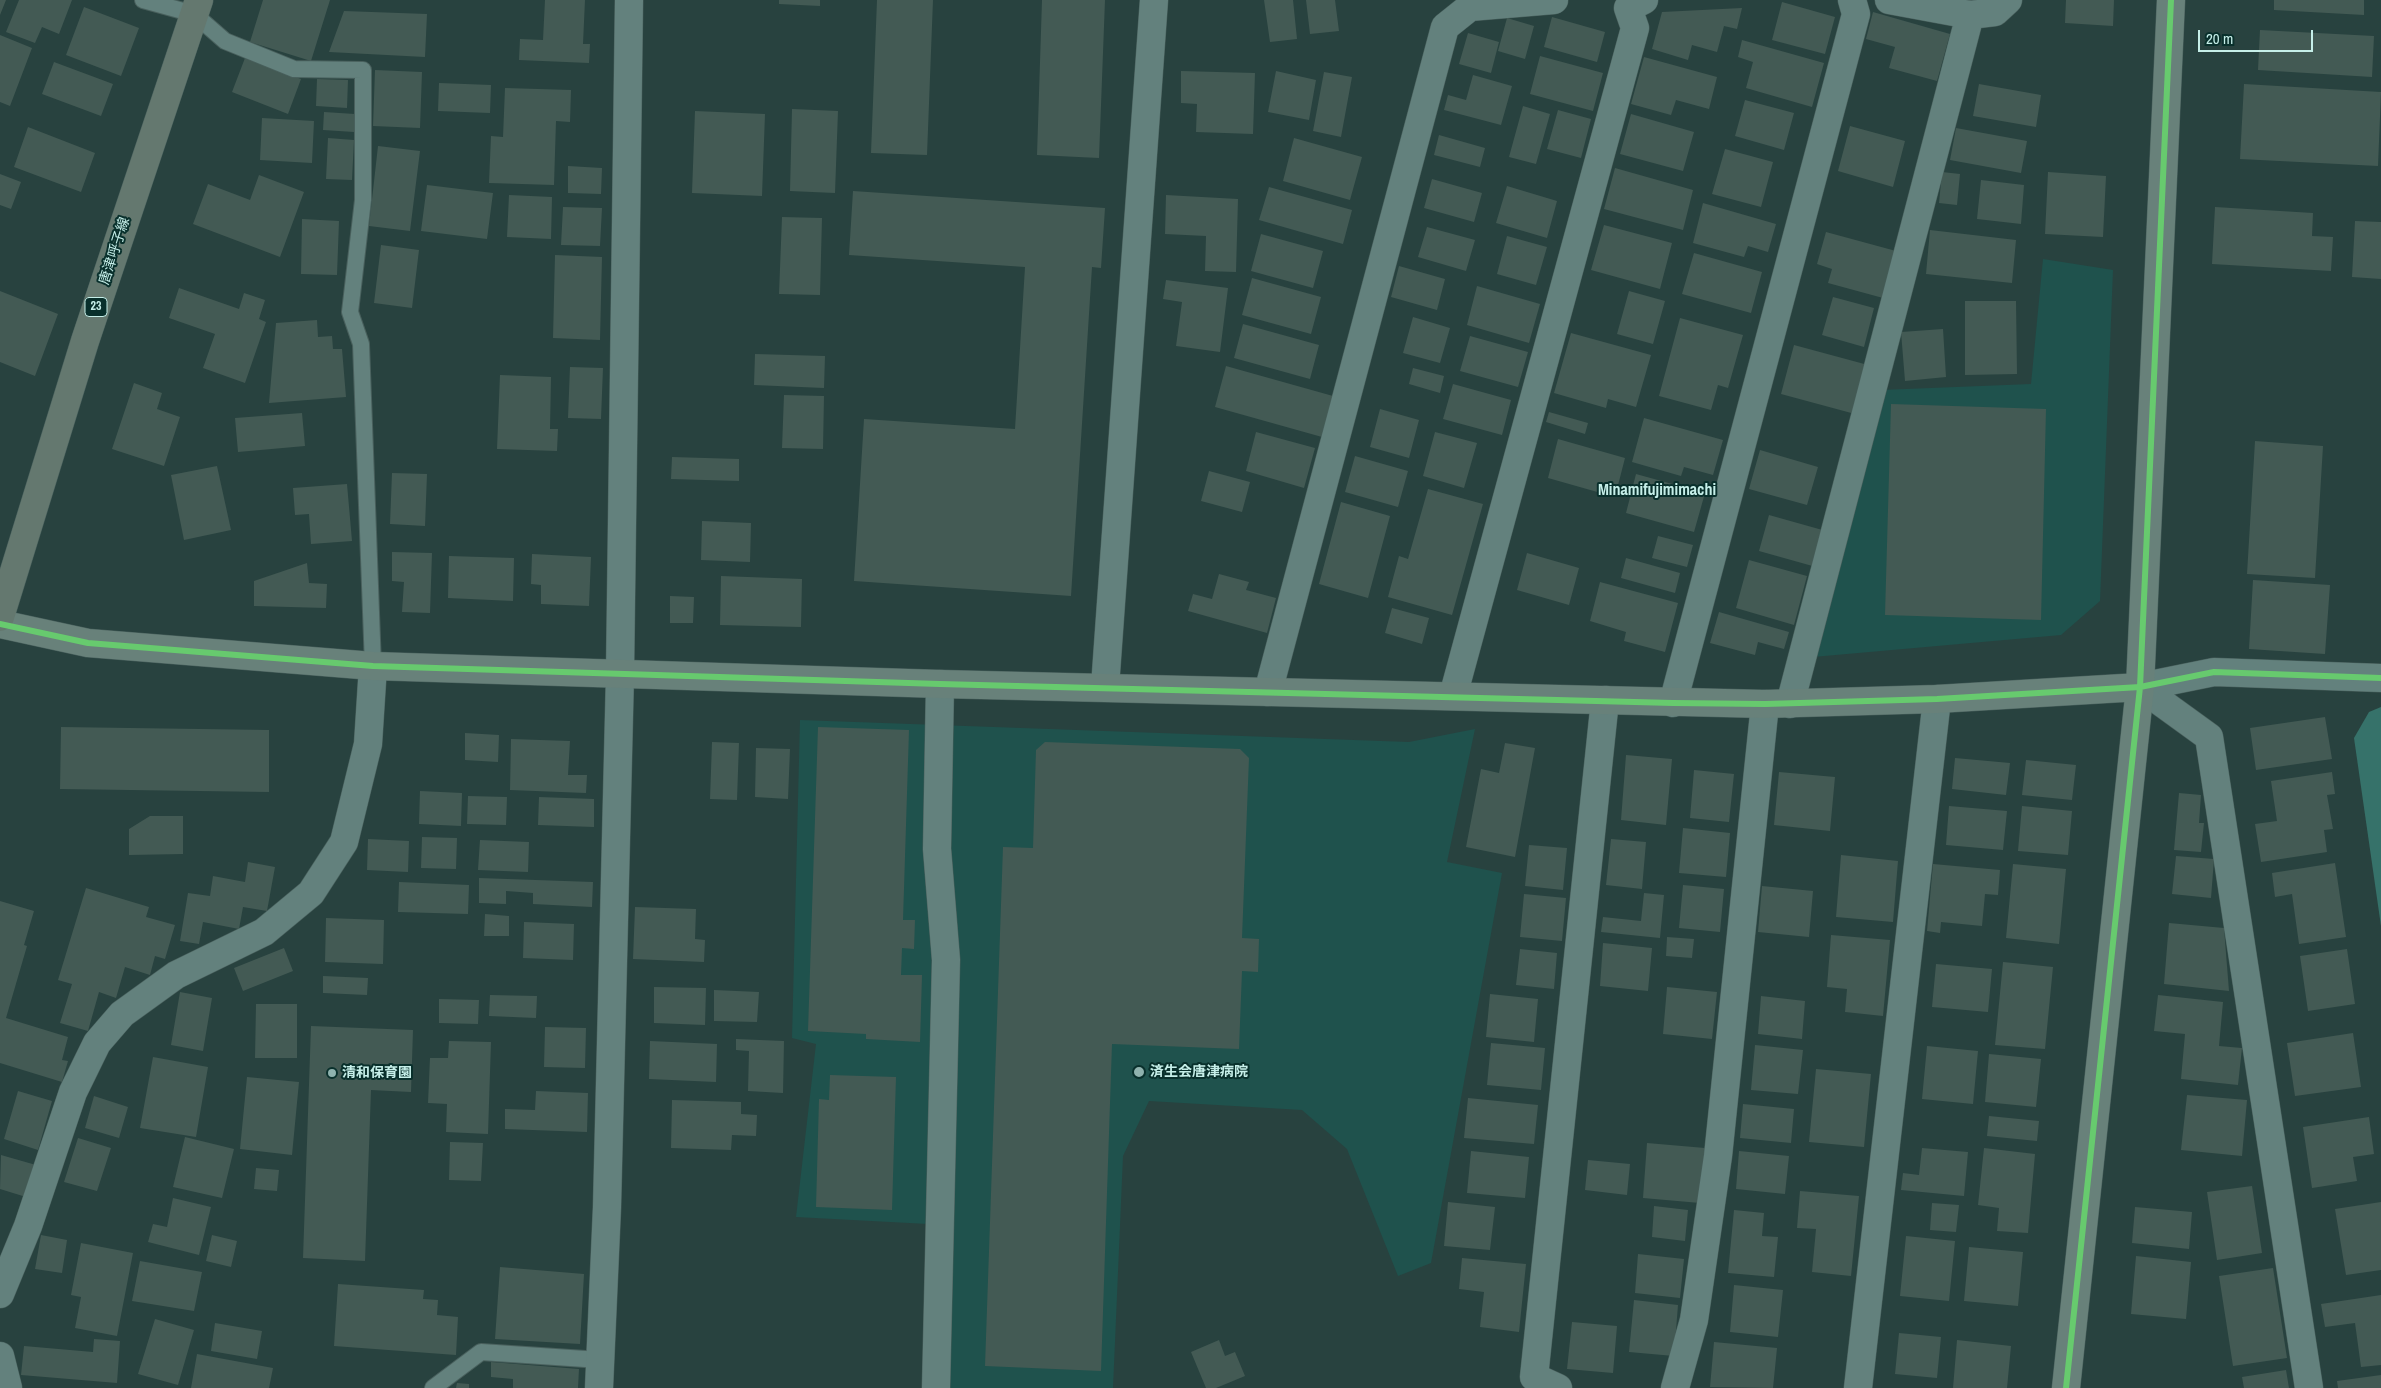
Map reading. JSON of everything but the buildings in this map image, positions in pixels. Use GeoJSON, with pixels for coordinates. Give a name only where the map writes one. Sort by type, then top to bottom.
{"type":"FeatureCollection","features":[{"type":"Feature","properties":{"kind":"main road","name":"唐津呼子線"},"geometry":{"type":"LineString","coordinates":[[0,617],[6,570],[85,341],[196,7]]}},
{"type":"Feature","properties":{"kind":"street"},"geometry":{"type":"LineString","coordinates":[[599,1388],[607,1207],[620,674],[629,0]]}},
{"type":"Feature","properties":{"kind":"street"},"geometry":{"type":"LineString","coordinates":[[1105,688],[1154,0]]}},
{"type":"Feature","properties":{"kind":"street"},"geometry":{"type":"LineString","coordinates":[[1268,692],[1444,27],[1470,7],[1554,0]]}},
{"type":"Feature","properties":{"kind":"street"},"geometry":{"type":"LineString","coordinates":[[1673,703],[1856,14],[1852,0]]}},
{"type":"Feature","properties":{"kind":"street"},"geometry":{"type":"LineString","coordinates":[[1889,0],[1970,15],[1995,12],[2008,0]]}},
{"type":"Feature","properties":{"kind":"street"},"geometry":{"type":"LineString","coordinates":[[2066,1388],[2140,687],[2171,0]]}},
{"type":"Feature","properties":{"kind":"street"},"geometry":{"type":"LineString","coordinates":[[1454,696],[1635,28],[1630,3]]}},
{"type":"Feature","properties":{"kind":"street"},"geometry":{"type":"LineString","coordinates":[[1675,1388],[1694,1320],[1718,1156],[1777,704],[1970,15]]}},
{"type":"Feature","properties":{"kind":"street"},"geometry":{"type":"LineString","coordinates":[[0,624],[88,643],[373,666],[940,684],[1673,703],[1777,704],[1937,699],[2140,687],[2214,672],[2381,678]]}},
{"type":"Feature","properties":{"kind":"street"},"geometry":{"type":"LineString","coordinates":[[0,1294],[28,1226],[73,1092],[97,1043],[122,1014],[176,975],[264,932],[311,893],[344,842],[368,744],[373,666]]}},
{"type":"Feature","properties":{"kind":"street"},"geometry":{"type":"LineString","coordinates":[[936,1388],[946,960],[937,849],[940,684]]}},
{"type":"Feature","properties":{"kind":"street"},"geometry":{"type":"LineString","coordinates":[[2140,687],[2209,737],[2309,1388]]}},
{"type":"Feature","properties":{"kind":"street"},"geometry":{"type":"LineString","coordinates":[[1858,1388],[1937,699]]}},
{"type":"Feature","properties":{"kind":"street"},"geometry":{"type":"LineString","coordinates":[[1558,1388],[1534,1377],[1605,700]]}},
{"type":"Feature","properties":{"kind":"street"},"geometry":{"type":"LineString","coordinates":[[0,1356],[8,1388]]}},
{"type":"Feature","properties":{"kind":"lane"},"geometry":{"type":"LineString","coordinates":[[143,0],[196,7],[225,41],[294,68],[362,70],[363,200],[350,312],[362,344],[373,666]]}},
{"type":"Feature","properties":{"kind":"lane"},"geometry":{"type":"LineString","coordinates":[[433,1388],[481,1352],[600,1360]]}},
{"type":"Feature","properties":{"kind":"shaded area"},"geometry":{"type":"Polygon","coordinates":[[[2043,259],[2113,270],[2100,601],[2061,635],[1813,657],[1881,390],[2031,384],[2043,259]]]}},
{"type":"Feature","properties":{"kind":"shaded area","name":"済生会唐津病院"},"geometry":{"type":"Polygon","coordinates":[[[800,720],[1409,742],[1475,729],[1447,862],[1502,873],[1431,1263],[1398,1276],[1347,1149],[1302,1110],[1149,1101],[1123,1156],[1113,1388],[943,1388],[947,1225],[796,1217],[816,1044],[792,1038],[800,720]]]}},
{"type":"Feature","properties":{"kind":"green space"},"geometry":{"type":"Polygon","coordinates":[[[2381,707],[2381,926],[2354,738],[2369,712],[2381,707]]]}},
{"type":"Feature","properties":{"kind":"cycle path"},"geometry":{"type":"LineString","coordinates":[[2066,1388],[2140,687],[2171,0]]}},
{"type":"Feature","properties":{"kind":"cycle path"},"geometry":{"type":"LineString","coordinates":[[0,624],[88,643],[373,666],[940,684],[1673,703],[1765,704],[1937,699],[2140,687],[2214,672],[2381,678]]}},
{"type":"Feature","properties":{"kind":"place","name":"済生会唐津病院"},"geometry":{"type":"Point","coordinates":[1139,1072]}},
{"type":"Feature","properties":{"kind":"place","name":"清和保育園"},"geometry":{"type":"Point","coordinates":[332,1073]}},
{"type":"Feature","properties":{"kind":"district","name":"Minamifujimimachi"},"geometry":{"type":"Point","coordinates":[1657,491]}}]}
